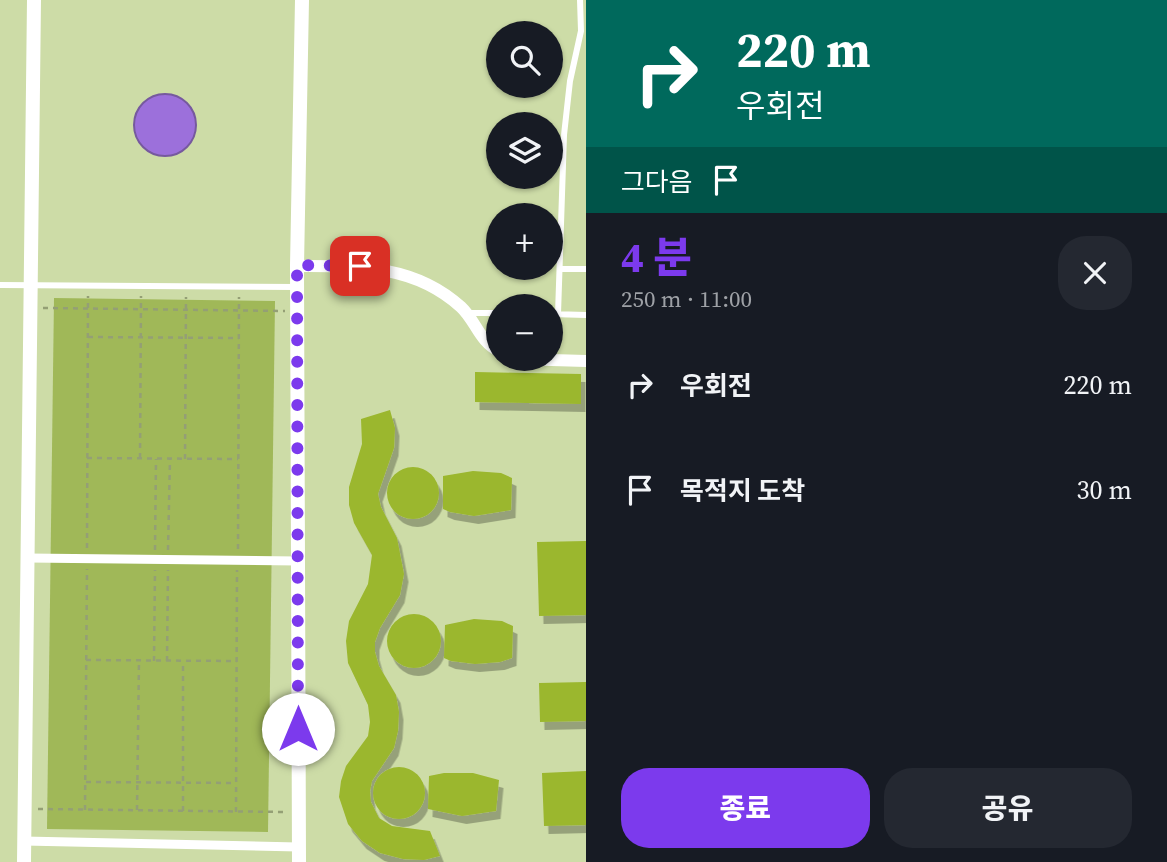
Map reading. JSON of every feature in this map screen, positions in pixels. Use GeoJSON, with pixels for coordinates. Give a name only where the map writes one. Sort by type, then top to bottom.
{"type":"FeatureCollection","features":[{"type":"Feature","properties":{"kind":"street"},"geometry":{"type":"LineString","coordinates":[[24,862],[34,0]]}},
{"type":"Feature","properties":{"kind":"street"},"geometry":{"type":"LineString","coordinates":[[24,841],[299,855],[297,265],[302,0]]}},
{"type":"Feature","properties":{"kind":"street"},"geometry":{"type":"LineString","coordinates":[[297,265],[360,266],[385,269],[412,278],[448,296],[467,313],[486,343]]}},
{"type":"Feature","properties":{"kind":"street"},"geometry":{"type":"LineString","coordinates":[[563,361],[586,361]]}},
{"type":"Feature","properties":{"kind":"street"},"geometry":{"type":"LineString","coordinates":[[28,558],[298,561]]}},
{"type":"Feature","properties":{"kind":"lane"},"geometry":{"type":"LineString","coordinates":[[562,203],[564,135],[570,81],[583,44],[580,0]]}},
{"type":"Feature","properties":{"kind":"lane"},"geometry":{"type":"LineString","coordinates":[[563,269],[586,269]]}},
{"type":"Feature","properties":{"kind":"lane"},"geometry":{"type":"LineString","coordinates":[[0,285],[298,287]]}},
{"type":"Feature","properties":{"kind":"lane"},"geometry":{"type":"LineString","coordinates":[[467,313],[486,313]]}},
{"type":"Feature","properties":{"kind":"lane"},"geometry":{"type":"LineString","coordinates":[[563,314],[586,314]]}},
{"type":"Feature","properties":{"kind":"path"},"geometry":{"type":"LineString","coordinates":[[140,458],[141,286]]}},
{"type":"Feature","properties":{"kind":"path"},"geometry":{"type":"LineString","coordinates":[[185,459],[186,286]]}},
{"type":"Feature","properties":{"kind":"path"},"geometry":{"type":"LineString","coordinates":[[31,307],[298,311]]}},
{"type":"Feature","properties":{"kind":"path"},"geometry":{"type":"LineString","coordinates":[[88,337],[239,338]]}},
{"type":"Feature","properties":{"kind":"path"},"geometry":{"type":"LineString","coordinates":[[87,458],[238,459]]}},
{"type":"Feature","properties":{"kind":"path"},"geometry":{"type":"LineString","coordinates":[[86,660],[237,662]]}},
{"type":"Feature","properties":{"kind":"path"},"geometry":{"type":"LineString","coordinates":[[137,810],[139,660]]}},
{"type":"Feature","properties":{"kind":"path"},"geometry":{"type":"LineString","coordinates":[[183,661],[183,811]]}},
{"type":"Feature","properties":{"kind":"path"},"geometry":{"type":"LineString","coordinates":[[86,782],[236,783]]}},
{"type":"Feature","properties":{"kind":"path"},"geometry":{"type":"LineString","coordinates":[[25,809],[298,813]]}},
{"type":"Feature","properties":{"kind":"green space"},"geometry":{"type":"Polygon","coordinates":[[[54,298],[275,301],[268,832],[47,829],[54,298]]]}},
{"type":"Feature","properties":{"kind":"shaded area"},"geometry":{"type":"Polygon","coordinates":[[[165,94],[187,103],[196,125],[187,147],[165,156],[143,147],[134,125],[143,103],[165,94]]]}},
{"type":"Feature","properties":{"kind":"building"},"geometry":{"type":"Polygon","coordinates":[[[475,372],[581,374],[581,404],[475,402],[475,372]]]}},
{"type":"Feature","properties":{"kind":"building"},"geometry":{"type":"Polygon","coordinates":[[[390,410],[395,428],[394,448],[378,494],[381,507],[397,538],[404,574],[400,595],[380,628],[375,652],[379,666],[396,695],[399,712],[394,748],[372,781],[370,791],[371,802],[379,818],[392,826],[430,831],[440,856],[424,860],[403,859],[380,853],[362,841],[348,824],[339,797],[346,766],[368,736],[370,722],[368,705],[348,663],[346,641],[349,621],[368,584],[372,555],[354,523],[349,505],[349,487],[362,444],[361,419],[390,410]]]}},
{"type":"Feature","properties":{"kind":"building"},"geometry":{"type":"Polygon","coordinates":[[[413,467],[432,474],[439,493],[432,512],[413,519],[394,512],[387,493],[394,474],[413,467]]]}},
{"type":"Feature","properties":{"kind":"building"},"geometry":{"type":"Polygon","coordinates":[[[473,471],[501,473],[512,478],[511,510],[474,516],[443,509],[443,476],[473,471]]]}},
{"type":"Feature","properties":{"kind":"building"},"geometry":{"type":"Polygon","coordinates":[[[586,541],[586,615],[539,616],[537,542],[586,541]]]}},
{"type":"Feature","properties":{"kind":"building"},"geometry":{"type":"Polygon","coordinates":[[[414,614],[433,622],[441,641],[433,660],[414,668],[395,660],[387,641],[395,622],[414,614]]]}},
{"type":"Feature","properties":{"kind":"building"},"geometry":{"type":"Polygon","coordinates":[[[474,619],[502,621],[513,626],[512,658],[475,664],[444,658],[445,625],[474,619]]]}},
{"type":"Feature","properties":{"kind":"building"},"geometry":{"type":"Polygon","coordinates":[[[586,682],[586,721],[540,722],[539,683],[586,682]]]}},
{"type":"Feature","properties":{"kind":"building"},"geometry":{"type":"Polygon","coordinates":[[[399,767],[418,774],[425,793],[418,812],[399,819],[380,812],[373,793],[380,774],[399,767]]]}},
{"type":"Feature","properties":{"kind":"building"},"geometry":{"type":"Polygon","coordinates":[[[586,771],[586,825],[544,826],[542,773],[586,771]]]}},
{"type":"Feature","properties":{"kind":"building"},"geometry":{"type":"Polygon","coordinates":[[[473,773],[499,780],[496,811],[462,816],[428,809],[429,776],[473,773]]]}},
{"type":"Feature","properties":{"kind":"route"},"geometry":{"type":"LineString","coordinates":[[298,729],[297,265],[360,266]]}}]}
